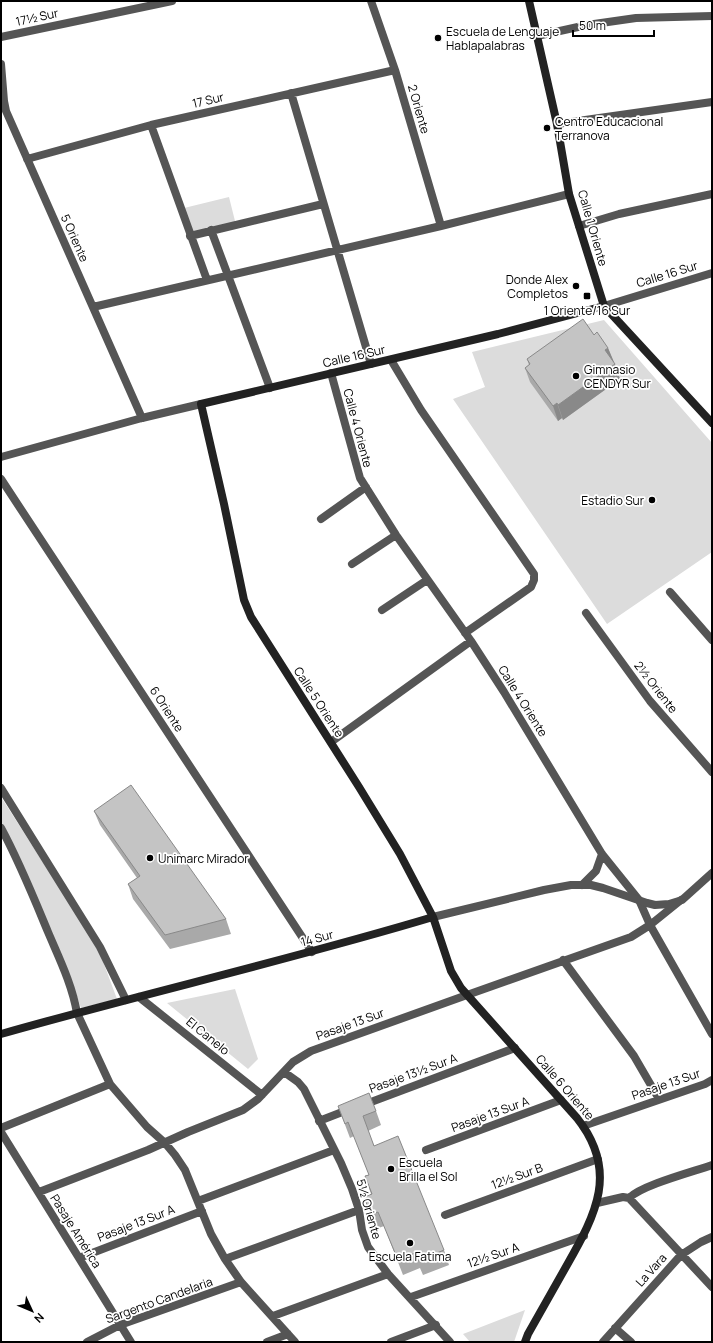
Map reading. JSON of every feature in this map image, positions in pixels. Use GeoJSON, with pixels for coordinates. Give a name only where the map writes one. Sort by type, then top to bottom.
{"type":"FeatureCollection","features":[{"type":"Feature","properties":{"kind":"main road","name":"Calle 1 Oriente"},"geometry":{"type":"LineString","coordinates":[[529,1],[557,124],[569,194],[604,306],[712,423]]}},
{"type":"Feature","properties":{"kind":"main road","name":"Calle 16 Sur"},"geometry":{"type":"LineString","coordinates":[[201,404],[498,334],[604,306]]}},
{"type":"Feature","properties":{"kind":"main road","name":"Calle 5 Oriente"},"geometry":{"type":"LineString","coordinates":[[201,404],[246,608],[400,854],[434,917],[451,971],[458,984],[467,995]]}},
{"type":"Feature","properties":{"kind":"main road","name":"14 Sur"},"geometry":{"type":"LineString","coordinates":[[1,1034],[139,996],[312,952],[434,917]]}},
{"type":"Feature","properties":{"kind":"main road","name":"Calle 6 Oriente"},"geometry":{"type":"LineString","coordinates":[[467,995],[583,1126],[590,1137],[598,1159],[600,1179],[597,1203],[584,1236],[528,1334],[526,1342]]}},
{"type":"Feature","properties":{"kind":"street","name":"17½ Sur"},"geometry":{"type":"LineString","coordinates":[[1,37],[172,1]]}},
{"type":"Feature","properties":{"kind":"street","name":"2 Oriente"},"geometry":{"type":"LineString","coordinates":[[371,1],[395,70],[441,226]]}},
{"type":"Feature","properties":{"kind":"street"},"geometry":{"type":"LineString","coordinates":[[537,36],[587,25],[636,18],[712,16]]}},
{"type":"Feature","properties":{"kind":"street","name":"5 Oriente"},"geometry":{"type":"LineString","coordinates":[[1,64],[3,97],[6,111],[142,418]]}},
{"type":"Feature","properties":{"kind":"street","name":"17 Sur"},"geometry":{"type":"LineString","coordinates":[[27,159],[151,125],[395,70]]}},
{"type":"Feature","properties":{"kind":"street"},"geometry":{"type":"LineString","coordinates":[[291,93],[371,364]]}},
{"type":"Feature","properties":{"kind":"street"},"geometry":{"type":"LineString","coordinates":[[557,124],[712,102]]}},
{"type":"Feature","properties":{"kind":"street"},"geometry":{"type":"LineString","coordinates":[[151,125],[207,280]]}},
{"type":"Feature","properties":{"kind":"street"},"geometry":{"type":"LineString","coordinates":[[93,307],[441,226],[569,194]]}},
{"type":"Feature","properties":{"kind":"street"},"geometry":{"type":"LineString","coordinates":[[579,226],[618,214],[712,194]]}},
{"type":"Feature","properties":{"kind":"street"},"geometry":{"type":"LineString","coordinates":[[190,236],[324,204]]}},
{"type":"Feature","properties":{"kind":"street"},"geometry":{"type":"LineString","coordinates":[[211,230],[270,388]]}},
{"type":"Feature","properties":{"kind":"street","name":"Calle 16 Sur"},"geometry":{"type":"LineString","coordinates":[[604,306],[712,273]]}},
{"type":"Feature","properties":{"kind":"street"},"geometry":{"type":"LineString","coordinates":[[391,360],[421,410],[534,574],[534,580],[531,587],[465,633]]}},
{"type":"Feature","properties":{"kind":"street","name":"Calle 4 Oriente"},"geometry":{"type":"LineString","coordinates":[[331,373],[360,478],[396,535],[471,641],[504,692],[602,854],[639,900],[650,926],[712,1034]]}},
{"type":"Feature","properties":{"kind":"street","name":"Calle 16 Sur"},"geometry":{"type":"LineString","coordinates":[[1,457],[142,418],[201,404]]}},
{"type":"Feature","properties":{"kind":"street","name":"6 Oriente"},"geometry":{"type":"LineString","coordinates":[[1,479],[312,952]]}},
{"type":"Feature","properties":{"kind":"street"},"geometry":{"type":"LineString","coordinates":[[321,519],[366,487]]}},
{"type":"Feature","properties":{"kind":"street"},"geometry":{"type":"LineString","coordinates":[[352,564],[396,535]]}},
{"type":"Feature","properties":{"kind":"street"},"geometry":{"type":"LineString","coordinates":[[382,610],[427,580]]}},
{"type":"Feature","properties":{"kind":"street"},"geometry":{"type":"LineString","coordinates":[[670,592],[712,640]]}},
{"type":"Feature","properties":{"kind":"street","name":"2½ Oriente"},"geometry":{"type":"LineString","coordinates":[[586,614],[650,701],[712,772]]}},
{"type":"Feature","properties":{"kind":"street"},"geometry":{"type":"LineString","coordinates":[[331,742],[471,641]]}},
{"type":"Feature","properties":{"kind":"street"},"geometry":{"type":"LineString","coordinates":[[1,788],[100,947],[126,1000]]}},
{"type":"Feature","properties":{"kind":"street"},"geometry":{"type":"LineString","coordinates":[[1,828],[17,858],[67,977],[75,1001],[77,1013],[110,1084],[147,1127],[165,1143],[175,1155],[185,1170],[211,1234],[225,1259],[241,1282],[295,1342]]}},
{"type":"Feature","properties":{"kind":"street"},"geometry":{"type":"LineString","coordinates":[[582,885],[596,871],[602,854]]}},
{"type":"Feature","properties":{"kind":"street","name":"Pasaje 13 Sur"},"geometry":{"type":"LineString","coordinates":[[39,1192],[235,1114],[251,1105],[298,1058],[311,1051],[631,937],[650,926],[712,873]]}},
{"type":"Feature","properties":{"kind":"street","name":"14 Sur"},"geometry":{"type":"LineString","coordinates":[[434,917],[544,890],[571,885],[604,888],[655,905],[676,903],[682,900]]}},
{"type":"Feature","properties":{"kind":"street"},"geometry":{"type":"LineString","coordinates":[[563,960],[634,1056],[659,1099]]}},
{"type":"Feature","properties":{"kind":"street","name":"El Canelo"},"geometry":{"type":"LineString","coordinates":[[139,996],[262,1095]]}},
{"type":"Feature","properties":{"kind":"street","name":"Pasaje 13½ Sur A"},"geometry":{"type":"LineString","coordinates":[[319,1121],[515,1048]]}},
{"type":"Feature","properties":{"kind":"street","name":"5½ Oriente"},"geometry":{"type":"LineString","coordinates":[[284,1072],[298,1082],[304,1089],[347,1176],[359,1210],[362,1230],[368,1247],[388,1274],[411,1297],[450,1342]]}},
{"type":"Feature","properties":{"kind":"street","name":"Pasaje 13 Sur"},"geometry":{"type":"LineString","coordinates":[[583,1126],[712,1080]]}},
{"type":"Feature","properties":{"kind":"street"},"geometry":{"type":"LineString","coordinates":[[1,1128],[110,1084]]}},
{"type":"Feature","properties":{"kind":"street","name":"Pasaje 13 Sur A"},"geometry":{"type":"LineString","coordinates":[[426,1150],[561,1100]]}},
{"type":"Feature","properties":{"kind":"street","name":"Pasaje América"},"geometry":{"type":"LineString","coordinates":[[1,1132],[131,1342]]}},
{"type":"Feature","properties":{"kind":"street"},"geometry":{"type":"LineString","coordinates":[[198,1201],[334,1150]]}},
{"type":"Feature","properties":{"kind":"street","name":"12½ Sur B"},"geometry":{"type":"LineString","coordinates":[[445,1215],[598,1159]]}},
{"type":"Feature","properties":{"kind":"street"},"geometry":{"type":"LineString","coordinates":[[629,1198],[638,1191],[712,1166]]}},
{"type":"Feature","properties":{"kind":"street"},"geometry":{"type":"LineString","coordinates":[[597,1203],[623,1197],[629,1198],[712,1287]]}},
{"type":"Feature","properties":{"kind":"street"},"geometry":{"type":"LineString","coordinates":[[225,1259],[359,1210]]}},
{"type":"Feature","properties":{"kind":"street","name":"Pasaje 13 Sur A"},"geometry":{"type":"LineString","coordinates":[[79,1258],[202,1211]]}},
{"type":"Feature","properties":{"kind":"street","name":"12½ Sur A"},"geometry":{"type":"LineString","coordinates":[[411,1297],[584,1236]]}},
{"type":"Feature","properties":{"kind":"street","name":"La Vara"},"geometry":{"type":"LineString","coordinates":[[603,1342],[681,1255],[712,1237]]}},
{"type":"Feature","properties":{"kind":"street"},"geometry":{"type":"LineString","coordinates":[[273,1316],[388,1274]]}},
{"type":"Feature","properties":{"kind":"street","name":"Sargento Candelaria"},"geometry":{"type":"LineString","coordinates":[[87,1342],[120,1325],[241,1282]]}},
{"type":"Feature","properties":{"kind":"street"},"geometry":{"type":"LineString","coordinates":[[391,1342],[436,1325]]}},
{"type":"Feature","properties":{"kind":"street"},"geometry":{"type":"LineString","coordinates":[[615,1328],[631,1342]]}},
{"type":"Feature","properties":{"kind":"street"},"geometry":{"type":"LineString","coordinates":[[267,1342],[288,1334]]}},
{"type":"Feature","properties":{"kind":"shaded area"},"geometry":{"type":"Polygon","coordinates":[[[229,197],[236,225],[190,236],[180,209],[229,197]]]}},
{"type":"Feature","properties":{"kind":"shaded area"},"geometry":{"type":"Polygon","coordinates":[[[604,320],[712,443],[712,552],[607,624],[453,399],[485,387],[472,352],[604,320]]]}},
{"type":"Feature","properties":{"kind":"shaded area"},"geometry":{"type":"Polygon","coordinates":[[[1,797],[98,948],[117,999],[81,1008],[70,976],[17,855],[1,824],[1,797]]]}},
{"type":"Feature","properties":{"kind":"shaded area"},"geometry":{"type":"Polygon","coordinates":[[[235,989],[258,1059],[248,1069],[167,1003],[235,989]]]}},
{"type":"Feature","properties":{"kind":"shaded area"},"geometry":{"type":"Polygon","coordinates":[[[525,1310],[514,1342],[470,1342],[463,1334],[525,1310]]]}},
{"type":"Feature","properties":{"kind":"building","name":"Gimnasio CENDYR Sur"},"geometry":{"type":"Polygon","coordinates":[[[583,319],[594,335],[597,332],[608,348],[605,350],[615,364],[558,405],[557,403],[553,406],[525,368],[530,364],[527,359],[583,319]]]}},
{"type":"Feature","properties":{"kind":"building","name":"Unimarc Mirador"},"geometry":{"type":"Polygon","coordinates":[[[131,785],[226,919],[165,935],[128,884],[140,876],[94,811],[131,785]]]}},
{"type":"Feature","properties":{"kind":"building","name":"Escuela Brilla el Sol"},"geometry":{"type":"Polygon","coordinates":[[[369,1093],[376,1111],[363,1116],[374,1146],[398,1136],[444,1250],[418,1261],[415,1253],[398,1260],[378,1212],[371,1215],[364,1197],[372,1194],[365,1176],[369,1175],[348,1122],[345,1124],[338,1106],[369,1093]]]}},
{"type":"Feature","properties":{"kind":"place","name":"Escuela de Lenguaje Hablapalabras"},"geometry":{"type":"Point","coordinates":[438,38]}},
{"type":"Feature","properties":{"kind":"place","name":"Centro Educacional Terranova"},"geometry":{"type":"Point","coordinates":[547,128]}},
{"type":"Feature","properties":{"kind":"place","name":"Donde Alex Completos"},"geometry":{"type":"Point","coordinates":[576,286]}},
{"type":"Feature","properties":{"kind":"place","name":"1 Oriente/16 Sur"},"geometry":{"type":"Point","coordinates":[587,296]}},
{"type":"Feature","properties":{"kind":"place","name":"Gimnasio CENDYR Sur"},"geometry":{"type":"Point","coordinates":[576,376]}},
{"type":"Feature","properties":{"kind":"place","name":"Estadio Sur"},"geometry":{"type":"Point","coordinates":[652,500]}},
{"type":"Feature","properties":{"kind":"place","name":"Unimarc Mirador"},"geometry":{"type":"Point","coordinates":[150,858]}},
{"type":"Feature","properties":{"kind":"place","name":"Escuela Brilla el Sol"},"geometry":{"type":"Point","coordinates":[391,1169]}},
{"type":"Feature","properties":{"kind":"place","name":"Escuela Fatima"},"geometry":{"type":"Point","coordinates":[410,1243]}}]}
